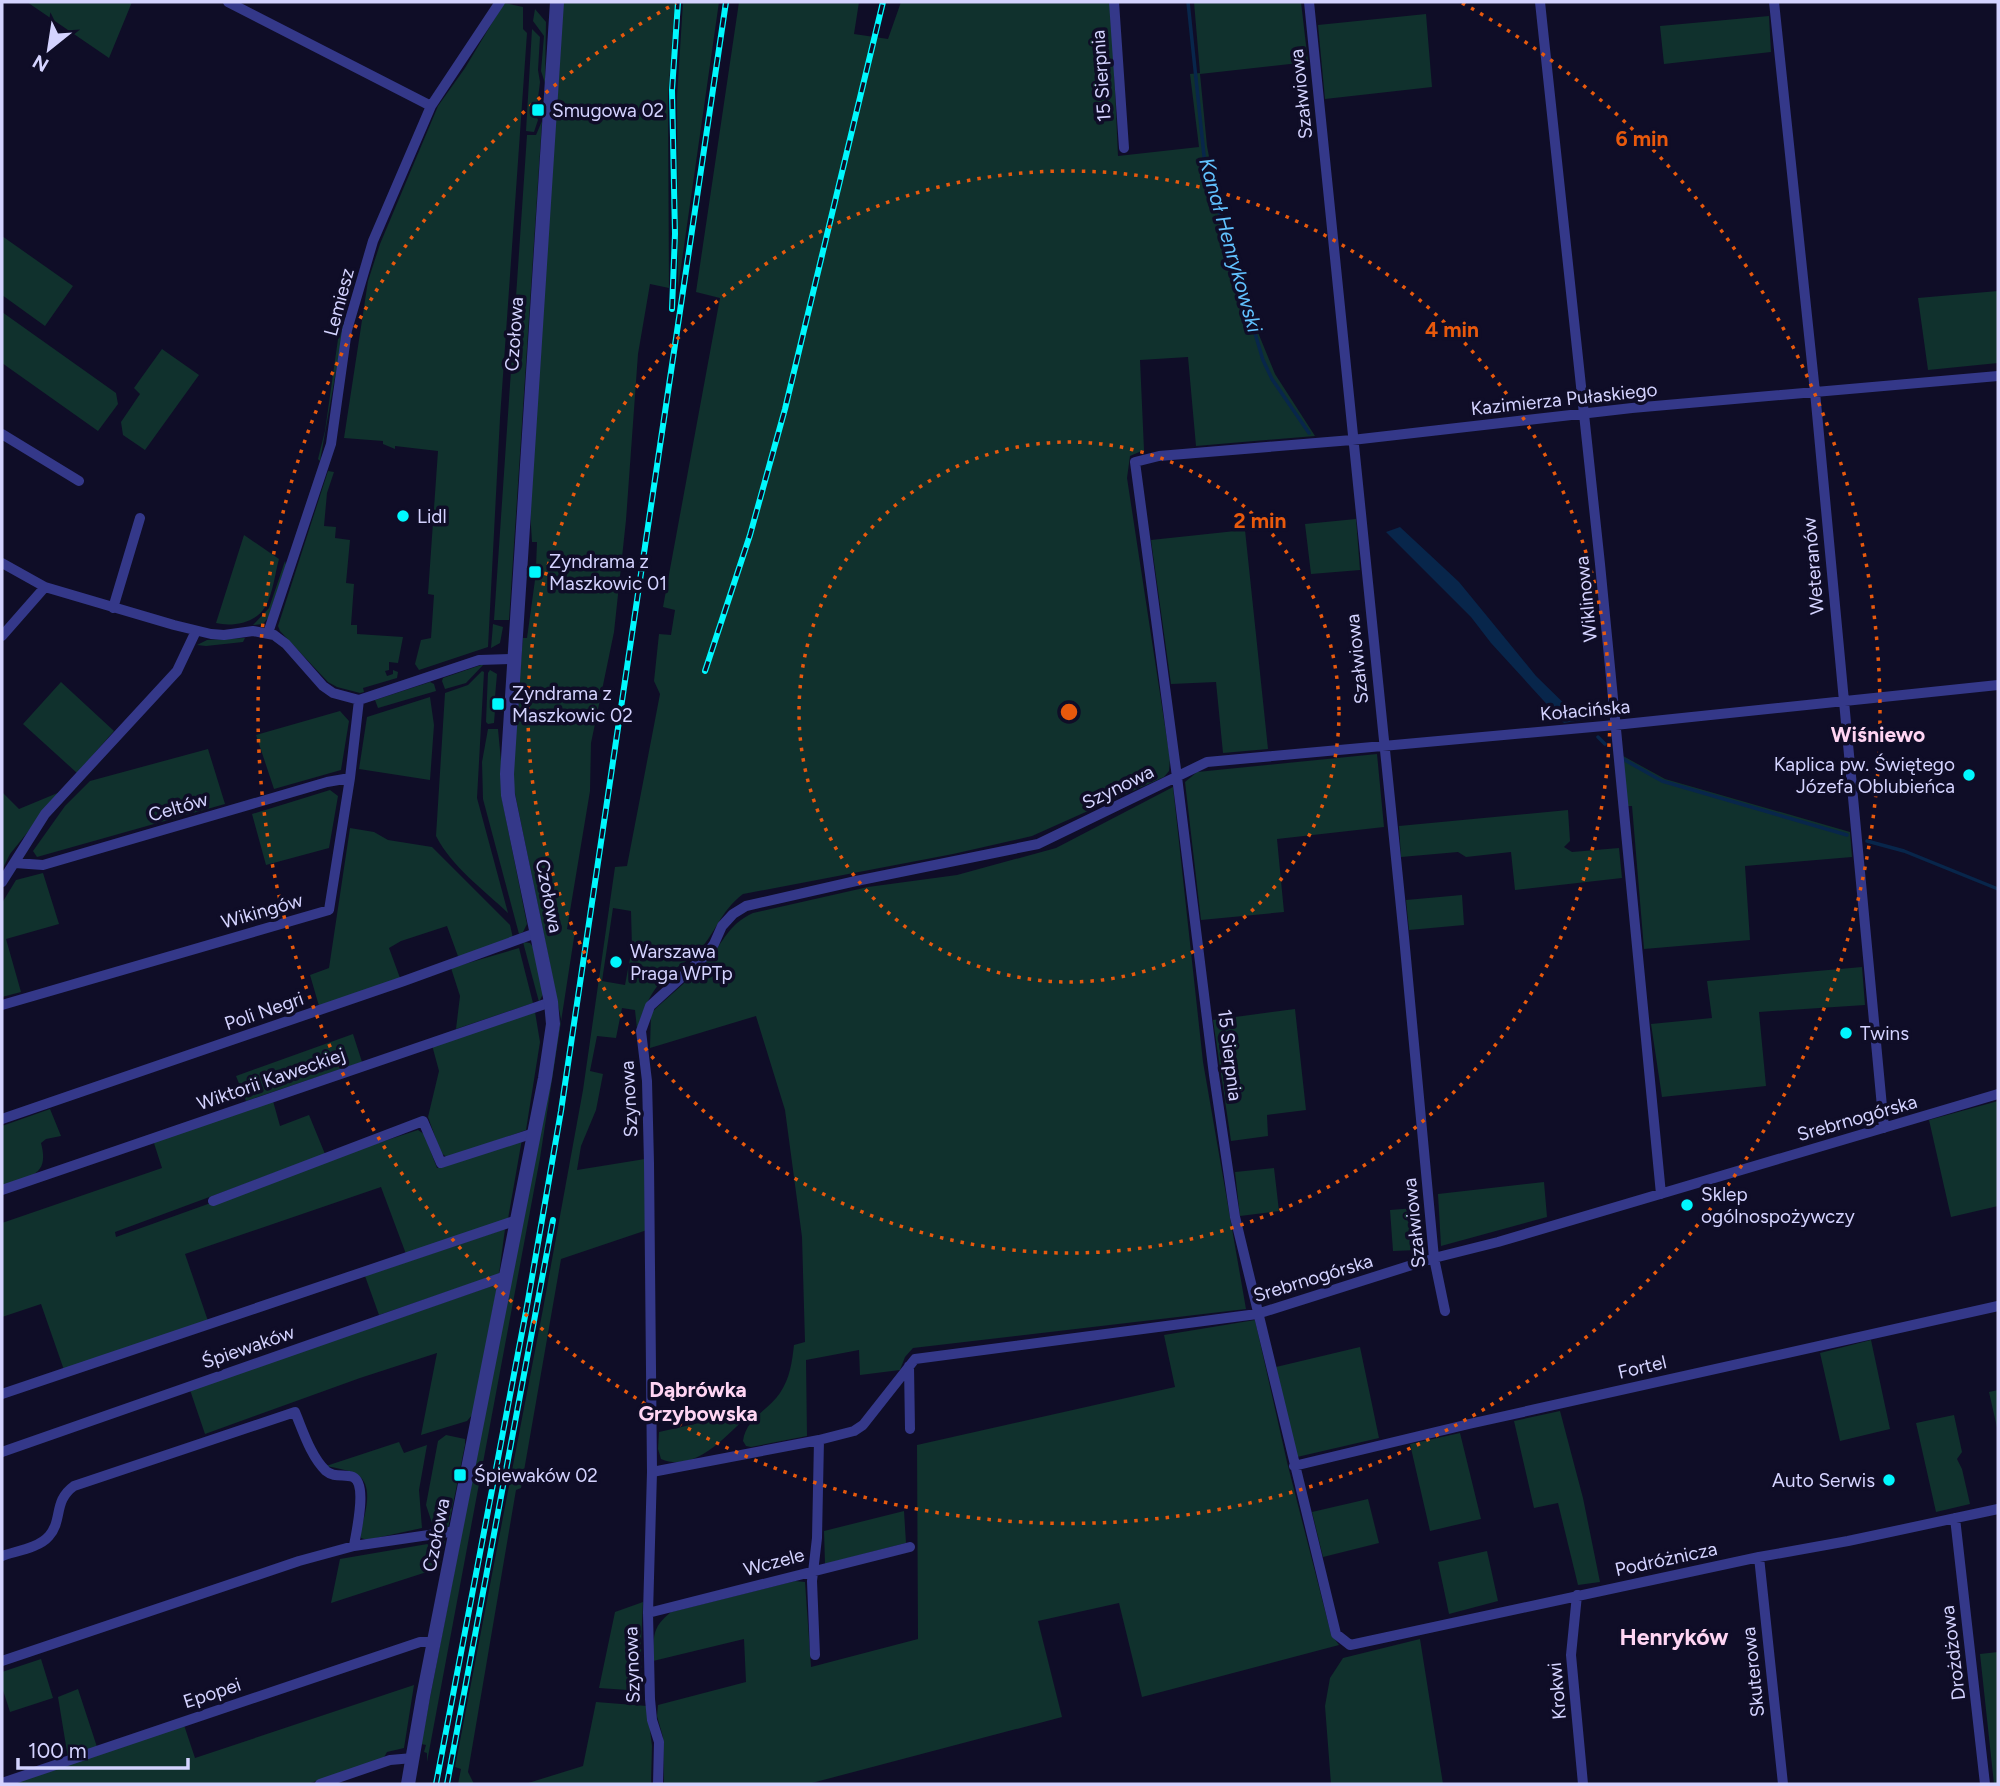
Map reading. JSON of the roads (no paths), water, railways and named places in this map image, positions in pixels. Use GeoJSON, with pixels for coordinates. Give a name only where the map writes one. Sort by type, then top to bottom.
{"type":"FeatureCollection","features":[{"type":"Feature","properties":{"kind":"street"},"geometry":{"type":"LineString","coordinates":[[228,2],[432,106]]}},
{"type":"Feature","properties":{"kind":"street","name":"Lemiesz"},"geometry":{"type":"LineString","coordinates":[[268,633],[331,444],[346,330],[373,242],[432,106],[500,2]]}},
{"type":"Feature","properties":{"kind":"street"},"geometry":{"type":"LineString","coordinates":[[549,2],[557,2]]}},
{"type":"Feature","properties":{"kind":"street","name":"Czołowa"},"geometry":{"type":"LineString","coordinates":[[408,1784],[433,1642],[551,1039],[551,1002],[507,786],[557,2]]}},
{"type":"Feature","properties":{"kind":"street","name":"15 Sierpnia"},"geometry":{"type":"LineString","coordinates":[[1114,2],[1124,148]]}},
{"type":"Feature","properties":{"kind":"street","name":"Szałwiowa"},"geometry":{"type":"LineString","coordinates":[[1308,2],[1404,937],[1434,1258],[1445,1311]]}},
{"type":"Feature","properties":{"kind":"street","name":"Wiklinowa"},"geometry":{"type":"LineString","coordinates":[[1540,2],[1584,414],[1661,1194]]}},
{"type":"Feature","properties":{"kind":"street","name":"Weteranów"},"geometry":{"type":"LineString","coordinates":[[1774,2],[1815,392],[1884,1128]]}},
{"type":"Feature","properties":{"kind":"street","name":"Kazimierza Pułaskiego"},"geometry":{"type":"LineString","coordinates":[[1135,462],[1159,456],[1352,440],[1584,414],[1998,376]]}},
{"type":"Feature","properties":{"kind":"street"},"geometry":{"type":"LineString","coordinates":[[2,434],[79,481]]}},
{"type":"Feature","properties":{"kind":"street","name":"15 Sierpnia"},"geometry":{"type":"LineString","coordinates":[[1135,462],[1231,1191],[1257,1314],[1332,1626],[1343,1640]]}},
{"type":"Feature","properties":{"kind":"street"},"geometry":{"type":"LineString","coordinates":[[113,608],[140,518]]}},
{"type":"Feature","properties":{"kind":"street"},"geometry":{"type":"LineString","coordinates":[[2,563],[45,587],[197,631],[224,635],[253,631],[268,633],[286,644],[323,687],[333,693],[359,700],[479,660],[513,659]]}},
{"type":"Feature","properties":{"kind":"street"},"geometry":{"type":"LineString","coordinates":[[2,636],[45,587]]}},
{"type":"Feature","properties":{"kind":"street"},"geometry":{"type":"LineString","coordinates":[[2,882],[45,814],[177,671],[197,631]]}},
{"type":"Feature","properties":{"kind":"street","name":"Kołacińska"},"geometry":{"type":"LineString","coordinates":[[1178,777],[1207,762],[1615,725],[1998,685]]}},
{"type":"Feature","properties":{"kind":"street","name":"Wikingów"},"geometry":{"type":"LineString","coordinates":[[2,1004],[328,910],[350,778],[359,700]]}},
{"type":"Feature","properties":{"kind":"street","name":"Szynowa"},"geometry":{"type":"LineString","coordinates":[[658,1784],[659,1742],[652,1720],[650,1699],[648,1614],[652,1472],[649,1117],[641,1031],[650,1006],[705,956],[722,926],[733,914],[746,906],[1038,844],[1178,777]]}},
{"type":"Feature","properties":{"kind":"street","name":"Celtów"},"geometry":{"type":"LineString","coordinates":[[15,863],[43,865],[327,782],[350,778]]}},
{"type":"Feature","properties":{"kind":"street","name":"Poli Negri"},"geometry":{"type":"LineString","coordinates":[[2,1119],[536,933]]}},
{"type":"Feature","properties":{"kind":"street","name":"Wiktorii Kaweckiej"},"geometry":{"type":"LineString","coordinates":[[2,1190],[551,1002]]}},
{"type":"Feature","properties":{"kind":"street","name":"Srebrnogórska"},"geometry":{"type":"LineString","coordinates":[[909,1366],[915,1359],[1257,1314],[1434,1258],[1998,1094]]}},
{"type":"Feature","properties":{"kind":"street"},"geometry":{"type":"LineString","coordinates":[[212,1201],[423,1121],[441,1163],[534,1133]]}},
{"type":"Feature","properties":{"kind":"street"},"geometry":{"type":"LineString","coordinates":[[2,1394],[517,1220]]}},
{"type":"Feature","properties":{"kind":"street","name":"Śpiewaków"},"geometry":{"type":"LineString","coordinates":[[2,1452],[506,1276]]}},
{"type":"Feature","properties":{"kind":"street","name":"Fortel"},"geometry":{"type":"LineString","coordinates":[[1294,1466],[1432,1432],[1998,1306]]}},
{"type":"Feature","properties":{"kind":"street"},"geometry":{"type":"LineString","coordinates":[[652,1472],[854,1431],[863,1425],[909,1366]]}},
{"type":"Feature","properties":{"kind":"street"},"geometry":{"type":"LineString","coordinates":[[909,1366],[910,1429]]}},
{"type":"Feature","properties":{"kind":"street"},"geometry":{"type":"LineString","coordinates":[[2,1556],[48,1538],[53,1530],[60,1501],[74,1486],[295,1412],[314,1453],[326,1471],[354,1477],[359,1482],[362,1491],[354,1546]]}},
{"type":"Feature","properties":{"kind":"street"},"geometry":{"type":"LineString","coordinates":[[815,1655],[813,1570],[817,1538],[819,1440]]}},
{"type":"Feature","properties":{"kind":"street","name":"Podróżnicza"},"geometry":{"type":"LineString","coordinates":[[1343,1640],[1350,1645],[1577,1595],[1998,1509]]}},
{"type":"Feature","properties":{"kind":"street","name":"Drożdżowa"},"geometry":{"type":"LineString","coordinates":[[1955,1518],[1986,1784]]}},
{"type":"Feature","properties":{"kind":"street"},"geometry":{"type":"LineString","coordinates":[[2,1661],[299,1560],[354,1546],[456,1531]]}},
{"type":"Feature","properties":{"kind":"street","name":"Wczele"},"geometry":{"type":"LineString","coordinates":[[648,1614],[910,1546]]}},
{"type":"Feature","properties":{"kind":"street","name":"Skuterowa"},"geometry":{"type":"LineString","coordinates":[[1759,1557],[1783,1784]]}},
{"type":"Feature","properties":{"kind":"street","name":"Krokwi"},"geometry":{"type":"LineString","coordinates":[[1577,1595],[1571,1655],[1583,1784]]}},
{"type":"Feature","properties":{"kind":"street","name":"Epopei"},"geometry":{"type":"LineString","coordinates":[[2,1783],[421,1642],[433,1642]]}},
{"type":"Feature","properties":{"kind":"street"},"geometry":{"type":"LineString","coordinates":[[320,1784],[390,1760],[413,1758]]}},
{"type":"Feature","properties":{"kind":"water"},"geometry":{"type":"Polygon","coordinates":[[[1400,527],[1459,582],[1536,676],[1581,720],[1564,723],[1491,643],[1471,617],[1386,532],[1400,527]]]}},
{"type":"Feature","properties":{"kind":"waterway","name":"Kanał Henrykowski"},"geometry":{"type":"LineString","coordinates":[[1188,2],[1205,165],[1263,360],[1272,379],[1309,433]]}},
{"type":"Feature","properties":{"kind":"waterway","name":"Kanał Henrykowski"},"geometry":{"type":"LineString","coordinates":[[1598,737],[1605,744]]}},
{"type":"Feature","properties":{"kind":"waterway","name":"Kanał Henrykowski"},"geometry":{"type":"LineString","coordinates":[[1623,759],[1662,781],[1847,835]]}},
{"type":"Feature","properties":{"kind":"waterway","name":"Kanał Henrykowski"},"geometry":{"type":"LineString","coordinates":[[1867,841],[1904,851],[1998,889]]}},
{"type":"Feature","properties":{"kind":"railway"},"geometry":{"type":"LineString","coordinates":[[672,309],[675,234],[672,90],[678,2]]}},
{"type":"Feature","properties":{"kind":"railway"},"geometry":{"type":"LineString","coordinates":[[436,1784],[527,1306],[561,1111],[726,2]]}},
{"type":"Feature","properties":{"kind":"railway"},"geometry":{"type":"LineString","coordinates":[[705,671],[750,535],[785,409],[883,2]]}},
{"type":"Feature","properties":{"kind":"railway"},"geometry":{"type":"LineString","coordinates":[[447,1784],[553,1220]]}},
{"type":"Feature","properties":{"kind":"place","name":"Smugowa 02"},"geometry":{"type":"Point","coordinates":[538,110]}},
{"type":"Feature","properties":{"kind":"place","name":"Lidl"},"geometry":{"type":"Point","coordinates":[403,516]}},
{"type":"Feature","properties":{"kind":"place","name":"Zyndrama z Maszkowic 01"},"geometry":{"type":"Point","coordinates":[535,572]}},
{"type":"Feature","properties":{"kind":"place","name":"Zyndrama z Maszkowic 02"},"geometry":{"type":"Point","coordinates":[498,704]}},
{"type":"Feature","properties":{"kind":"place","name":"Kaplica pw. Świętego Józefa Oblubieńca"},"geometry":{"type":"Point","coordinates":[1969,775]}},
{"type":"Feature","properties":{"kind":"place","name":"Warszawa Praga WPTp"},"geometry":{"type":"Point","coordinates":[616,962]}},
{"type":"Feature","properties":{"kind":"place","name":"Twins"},"geometry":{"type":"Point","coordinates":[1846,1033]}},
{"type":"Feature","properties":{"kind":"place","name":"Sklep ogólnospożywczy"},"geometry":{"type":"Point","coordinates":[1687,1205]}},
{"type":"Feature","properties":{"kind":"place","name":"Śpiewaków 02"},"geometry":{"type":"Point","coordinates":[460,1475]}},
{"type":"Feature","properties":{"kind":"place","name":"Auto Serwis"},"geometry":{"type":"Point","coordinates":[1889,1480]}},
{"type":"Feature","properties":{"kind":"district","name":"Wiśniewo"},"geometry":{"type":"Point","coordinates":[1878,734]}},
{"type":"Feature","properties":{"kind":"district","name":"Dąbrówka Grzybowska"},"geometry":{"type":"Point","coordinates":[698,1401]}},
{"type":"Feature","properties":{"kind":"district","name":"Henryków"},"geometry":{"type":"Point","coordinates":[1674,1637]}}]}
